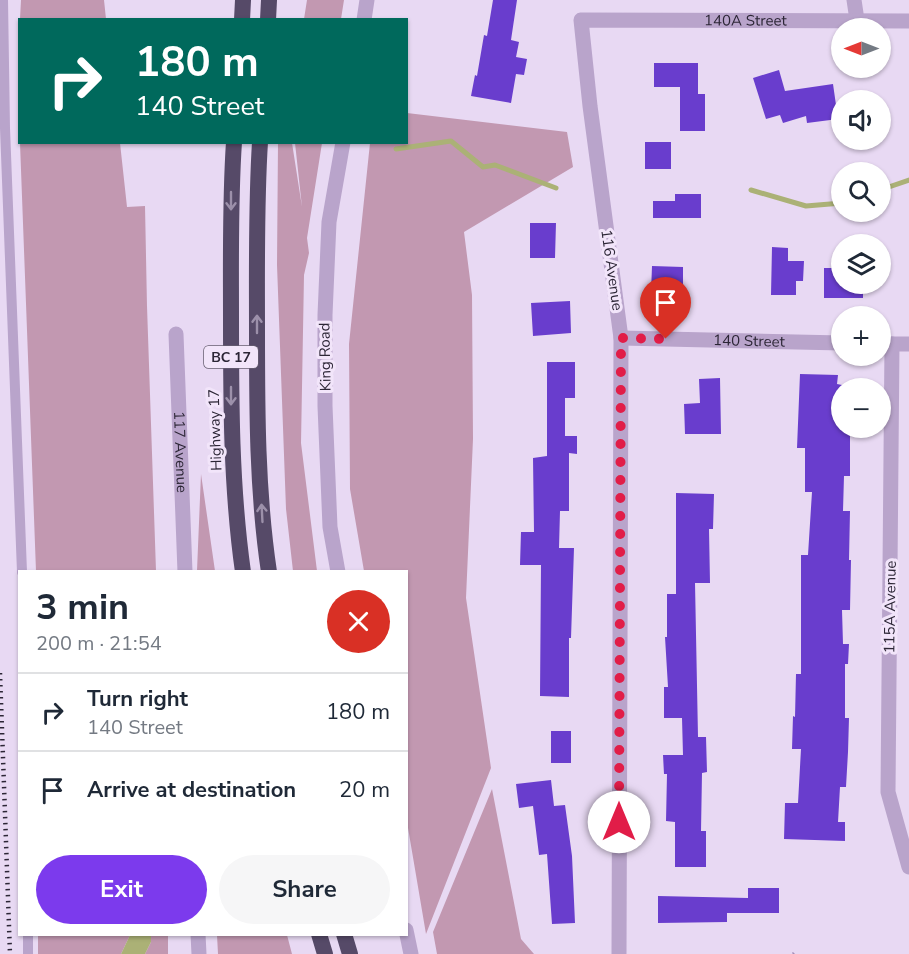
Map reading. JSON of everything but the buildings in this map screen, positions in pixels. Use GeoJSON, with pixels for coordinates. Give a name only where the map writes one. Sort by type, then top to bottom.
{"type":"FeatureCollection","features":[{"type":"Feature","properties":{"kind":"highway"},"geometry":{"type":"LineString","coordinates":[[242,18],[243,0]]}},
{"type":"Feature","properties":{"kind":"highway"},"geometry":{"type":"LineString","coordinates":[[268,18],[270,0]]}},
{"type":"Feature","properties":{"kind":"highway","name":"Highway 17"},"geometry":{"type":"LineString","coordinates":[[234,144],[231,188],[231,404],[238,535],[243,570]]}},
{"type":"Feature","properties":{"kind":"highway","name":"BC 17"},"geometry":{"type":"LineString","coordinates":[[260,144],[257,189],[257,404],[263,534],[269,570]]}},
{"type":"Feature","properties":{"kind":"highway"},"geometry":{"type":"LineString","coordinates":[[320,936],[325,954]]}},
{"type":"Feature","properties":{"kind":"highway"},"geometry":{"type":"LineString","coordinates":[[345,936],[350,954]]}},
{"type":"Feature","properties":{"kind":"street"},"geometry":{"type":"LineString","coordinates":[[364,18],[367,0]]}},
{"type":"Feature","properties":{"kind":"street"},"geometry":{"type":"LineString","coordinates":[[854,0],[857,18]]}},
{"type":"Feature","properties":{"kind":"street","name":"140A Street"},"geometry":{"type":"LineString","coordinates":[[581,20],[831,20]]}},
{"type":"Feature","properties":{"kind":"street","name":"116 Avenue"},"geometry":{"type":"LineString","coordinates":[[581,20],[590,106],[621,338],[618,954]]}},
{"type":"Feature","properties":{"kind":"street","name":"140A Street"},"geometry":{"type":"LineString","coordinates":[[891,21],[909,21]]}},
{"type":"Feature","properties":{"kind":"street","name":"King Road"},"geometry":{"type":"LineString","coordinates":[[338,570],[330,527],[325,406],[325,315],[329,222],[343,144]]}},
{"type":"Feature","properties":{"kind":"street","name":"117 Avenue"},"geometry":{"type":"LineString","coordinates":[[176,334],[185,570]]}},
{"type":"Feature","properties":{"kind":"street","name":"140 Street"},"geometry":{"type":"LineString","coordinates":[[621,338],[831,343]]}},
{"type":"Feature","properties":{"kind":"street"},"geometry":{"type":"LineString","coordinates":[[891,344],[909,344]]}},
{"type":"Feature","properties":{"kind":"street","name":"115A Avenue"},"geometry":{"type":"LineString","coordinates":[[886,366],[888,792],[909,867]]}},
{"type":"Feature","properties":{"kind":"street"},"geometry":{"type":"LineString","coordinates":[[198,936],[199,954]]}},
{"type":"Feature","properties":{"kind":"street"},"geometry":{"type":"LineString","coordinates":[[407,936],[411,954]]}},
{"type":"Feature","properties":{"kind":"lane"},"geometry":{"type":"LineString","coordinates":[[3,0],[5,128],[22,570]]}},
{"type":"Feature","properties":{"kind":"lane"},"geometry":{"type":"LineString","coordinates":[[28,936],[28,954]]}},
{"type":"Feature","properties":{"kind":"shaded area"},"geometry":{"type":"Polygon","coordinates":[[[21,0],[104,0],[106,18],[20,18],[21,0]]]}},
{"type":"Feature","properties":{"kind":"shaded area"},"geometry":{"type":"Polygon","coordinates":[[[307,0],[344,0],[341,18],[304,18],[307,0]]]}},
{"type":"Feature","properties":{"kind":"shaded area"},"geometry":{"type":"Polygon","coordinates":[[[408,113],[567,132],[573,167],[464,232],[472,295],[473,439],[466,598],[491,768],[426,934],[408,828],[408,570],[364,570],[350,489],[349,344],[370,144],[408,144],[408,113]]]}},
{"type":"Feature","properties":{"kind":"shaded area"},"geometry":{"type":"Polygon","coordinates":[[[20,144],[120,144],[127,207],[145,206],[156,570],[36,570],[20,144]]]}},
{"type":"Feature","properties":{"kind":"shaded area"},"geometry":{"type":"Polygon","coordinates":[[[278,144],[292,144],[302,207],[295,144],[322,144],[307,238],[309,253],[304,275],[301,443],[317,570],[293,570],[286,509],[277,265],[278,144]]]}},
{"type":"Feature","properties":{"kind":"shaded area"},"geometry":{"type":"Polygon","coordinates":[[[201,474],[215,570],[197,570],[201,474]]]}},
{"type":"Feature","properties":{"kind":"shaded area"},"geometry":{"type":"Polygon","coordinates":[[[492,789],[521,939],[534,954],[437,954],[433,932],[492,789]]]}},
{"type":"Feature","properties":{"kind":"shaded area"},"geometry":{"type":"Polygon","coordinates":[[[38,936],[130,936],[121,954],[38,954],[38,936]]]}},
{"type":"Feature","properties":{"kind":"shaded area"},"geometry":{"type":"Polygon","coordinates":[[[130,936],[151,936],[151,942],[145,954],[121,954],[130,936]]]}},
{"type":"Feature","properties":{"kind":"shaded area"},"geometry":{"type":"Polygon","coordinates":[[[151,936],[168,936],[168,954],[145,954],[151,942],[151,936]]]}},
{"type":"Feature","properties":{"kind":"shaded area"},"geometry":{"type":"Polygon","coordinates":[[[217,936],[287,936],[292,954],[218,954],[217,936]]]}},
{"type":"Feature","properties":{"kind":"waterway"},"geometry":{"type":"LineString","coordinates":[[396,149],[451,141],[483,167],[495,165],[556,188]]}},
{"type":"Feature","properties":{"kind":"waterway"},"geometry":{"type":"LineString","coordinates":[[891,186],[909,180]]}},
{"type":"Feature","properties":{"kind":"waterway"},"geometry":{"type":"LineString","coordinates":[[751,190],[806,206],[831,204]]}},
{"type":"Feature","properties":{"kind":"railway"},"geometry":{"type":"LineString","coordinates":[[0,673],[10,954]]}},
{"type":"Feature","properties":{"kind":"route"},"geometry":{"type":"LineString","coordinates":[[619,822],[621,338],[666,339]]}}]}
